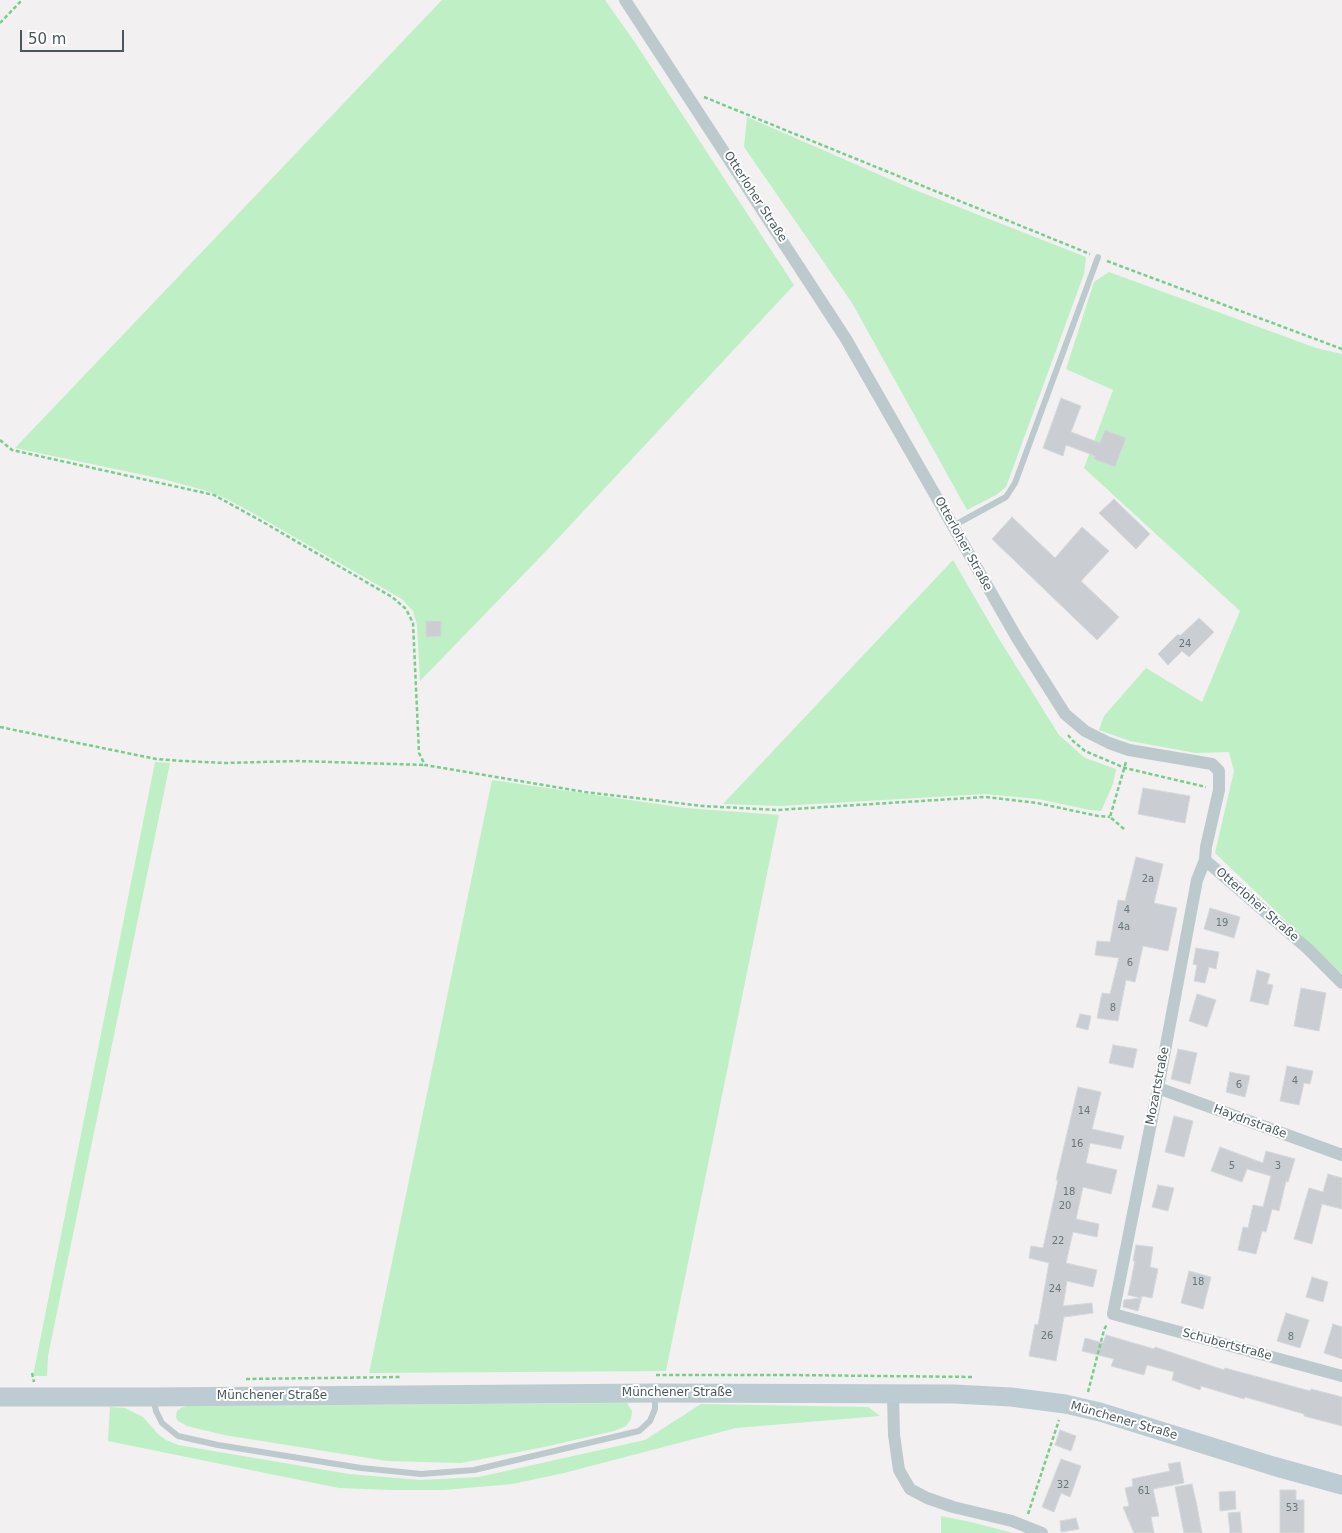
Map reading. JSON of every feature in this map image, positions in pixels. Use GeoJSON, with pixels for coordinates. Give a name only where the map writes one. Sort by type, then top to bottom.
{"type":"FeatureCollection","features":[{"type":"Feature","properties":{"kind":"main road","name":"Münchener Straße"},"geometry":{"type":"LineString","coordinates":[[0,1397],[655,1393],[954,1394],[1011,1397],[1065,1404],[1130,1420],[1342,1486]]}},
{"type":"Feature","properties":{"kind":"street","name":"Otterloher Straße"},"geometry":{"type":"LineString","coordinates":[[625,0],[846,339],[1017,638],[1065,714],[1085,731],[1109,743],[1129,750],[1212,764],[1219,771],[1219,790],[1206,847],[1205,860],[1308,949],[1342,983]]}},
{"type":"Feature","properties":{"kind":"street","name":"Mozartstraße"},"geometry":{"type":"LineString","coordinates":[[1112,1314],[1158,1088],[1197,880],[1205,860]]}},
{"type":"Feature","properties":{"kind":"street","name":"Haydnstraße"},"geometry":{"type":"LineString","coordinates":[[1158,1088],[1342,1155]]}},
{"type":"Feature","properties":{"kind":"street","name":"Schubertstraße"},"geometry":{"type":"LineString","coordinates":[[1112,1314],[1342,1376]]}},
{"type":"Feature","properties":{"kind":"street"},"geometry":{"type":"LineString","coordinates":[[893,1395],[894,1435],[899,1470],[910,1489],[927,1498],[953,1507],[1025,1525],[1042,1533]]}},
{"type":"Feature","properties":{"kind":"lane"},"geometry":{"type":"LineString","coordinates":[[953,526],[1006,497],[1016,483],[1098,257]]}},
{"type":"Feature","properties":{"kind":"lane"},"geometry":{"type":"LineString","coordinates":[[153,1397],[156,1411],[162,1423],[178,1436],[218,1445],[360,1468],[421,1474],[474,1470],[639,1431],[650,1421],[656,1409],[655,1393]]}},
{"type":"Feature","properties":{"kind":"path"},"geometry":{"type":"LineString","coordinates":[[0,23],[22,0]]}},
{"type":"Feature","properties":{"kind":"path"},"geometry":{"type":"LineString","coordinates":[[688,94],[704,97],[1098,257],[1342,350]]}},
{"type":"Feature","properties":{"kind":"path"},"geometry":{"type":"LineString","coordinates":[[0,440],[12,450],[214,496],[263,522],[392,597],[406,609],[413,623],[419,753],[425,765]]}},
{"type":"Feature","properties":{"kind":"path"},"geometry":{"type":"LineString","coordinates":[[0,727],[156,759],[182,762],[298,761],[425,765],[585,792],[703,806],[777,810],[985,797],[1037,803],[1110,817],[1124,829]]}},
{"type":"Feature","properties":{"kind":"path"},"geometry":{"type":"LineString","coordinates":[[1110,817],[1125,768],[1219,790]]}},
{"type":"Feature","properties":{"kind":"path"},"geometry":{"type":"LineString","coordinates":[[1088,1392],[1104,1330],[1112,1314]]}},
{"type":"Feature","properties":{"kind":"path"},"geometry":{"type":"LineString","coordinates":[[1025,1525],[1059,1422]]}},
{"type":"Feature","properties":{"kind":"green space"},"geometry":{"type":"Polygon","coordinates":[[[442,0],[605,0],[636,44],[794,285],[549,548],[420,681],[417,625],[413,611],[402,599],[251,512],[207,491],[163,479],[15,448],[442,0]]]}},
{"type":"Feature","properties":{"kind":"green space"},"geometry":{"type":"Polygon","coordinates":[[[747,117],[910,188],[1086,257],[1084,274],[1006,487],[996,495],[967,510],[852,303],[744,147],[747,117]]]}},
{"type":"Feature","properties":{"kind":"green space"},"geometry":{"type":"Polygon","coordinates":[[[1109,272],[1316,348],[1342,354],[1342,974],[1215,853],[1234,771],[1229,752],[1196,753],[1130,741],[1099,730],[1104,716],[1146,668],[1202,702],[1240,611],[1084,468],[1113,390],[1066,369],[1094,282],[1109,272]]]}},
{"type":"Feature","properties":{"kind":"green space"},"geometry":{"type":"Polygon","coordinates":[[[953,560],[996,634],[1059,735],[1085,758],[1116,769],[1113,784],[1101,811],[1038,799],[985,794],[780,806],[723,804],[953,560]]]}},
{"type":"Feature","properties":{"kind":"green space"},"geometry":{"type":"Polygon","coordinates":[[[155,762],[170,763],[48,1356],[47,1376],[33,1376],[155,762]]]}},
{"type":"Feature","properties":{"kind":"green space"},"geometry":{"type":"Polygon","coordinates":[[[492,780],[685,808],[779,815],[666,1371],[369,1373],[492,780]]]}},
{"type":"Feature","properties":{"kind":"green space"},"geometry":{"type":"Polygon","coordinates":[[[627,1403],[632,1411],[631,1419],[626,1426],[614,1431],[461,1463],[387,1461],[224,1435],[187,1426],[178,1421],[176,1417],[177,1411],[186,1406],[627,1403]]]}},
{"type":"Feature","properties":{"kind":"green space"},"geometry":{"type":"Polygon","coordinates":[[[701,1404],[868,1407],[880,1416],[736,1428],[564,1473],[512,1484],[444,1490],[339,1488],[108,1441],[110,1407],[125,1408],[143,1417],[158,1434],[178,1445],[349,1474],[420,1480],[479,1477],[645,1440],[701,1404]]]}},
{"type":"Feature","properties":{"kind":"green space"},"geometry":{"type":"Polygon","coordinates":[[[941,1516],[971,1522],[1013,1533],[941,1533],[941,1516]]]}},
{"type":"Feature","properties":{"kind":"building"},"geometry":{"type":"Polygon","coordinates":[[[1061,398],[1081,406],[1071,432],[1100,443],[1105,430],[1126,438],[1115,467],[1094,459],[1095,456],[1066,445],[1063,456],[1043,448],[1061,398]]]}},
{"type":"Feature","properties":{"kind":"building"},"geometry":{"type":"Polygon","coordinates":[[[1114,499],[1150,534],[1136,549],[1099,513],[1114,499]]]}},
{"type":"Feature","properties":{"kind":"building"},"geometry":{"type":"Polygon","coordinates":[[[1012,517],[1055,558],[1082,527],[1109,551],[1081,581],[1119,617],[1097,640],[992,539],[1012,517]]]}},
{"type":"Feature","properties":{"kind":"building"},"geometry":{"type":"Polygon","coordinates":[[[1199,618],[1214,632],[1189,657],[1182,651],[1168,665],[1158,654],[1178,634],[1180,636],[1199,618]]]}},
{"type":"Feature","properties":{"kind":"building"},"geometry":{"type":"Polygon","coordinates":[[[426,621],[441,621],[441,636],[426,637],[426,621]]]}},
{"type":"Feature","properties":{"kind":"building"},"geometry":{"type":"Polygon","coordinates":[[[1143,788],[1190,796],[1185,823],[1138,814],[1143,788]]]}},
{"type":"Feature","properties":{"kind":"building"},"geometry":{"type":"Polygon","coordinates":[[[1136,857],[1163,864],[1154,903],[1177,908],[1168,951],[1143,946],[1135,982],[1126,980],[1118,1021],[1097,1018],[1102,993],[1110,994],[1119,958],[1095,955],[1097,941],[1110,942],[1118,900],[1125,901],[1136,857]]]}},
{"type":"Feature","properties":{"kind":"building"},"geometry":{"type":"Polygon","coordinates":[[[1210,908],[1240,917],[1234,938],[1204,929],[1210,908]]]}},
{"type":"Feature","properties":{"kind":"building"},"geometry":{"type":"Polygon","coordinates":[[[1196,948],[1219,952],[1216,969],[1209,967],[1205,983],[1194,981],[1197,965],[1193,964],[1196,948]]]}},
{"type":"Feature","properties":{"kind":"building"},"geometry":{"type":"Polygon","coordinates":[[[1257,970],[1270,974],[1267,984],[1273,985],[1268,1005],[1250,1001],[1257,970]]]}},
{"type":"Feature","properties":{"kind":"building"},"geometry":{"type":"Polygon","coordinates":[[[1301,988],[1326,993],[1319,1031],[1294,1026],[1301,988]]]}},
{"type":"Feature","properties":{"kind":"building"},"geometry":{"type":"Polygon","coordinates":[[[1197,994],[1216,1000],[1207,1027],[1189,1021],[1197,994]]]}},
{"type":"Feature","properties":{"kind":"building"},"geometry":{"type":"Polygon","coordinates":[[[1080,1014],[1091,1016],[1088,1030],[1076,1027],[1080,1014]]]}},
{"type":"Feature","properties":{"kind":"building"},"geometry":{"type":"Polygon","coordinates":[[[1113,1045],[1137,1049],[1133,1068],[1109,1063],[1113,1045]]]}},
{"type":"Feature","properties":{"kind":"building"},"geometry":{"type":"Polygon","coordinates":[[[1178,1049],[1197,1053],[1190,1084],[1171,1079],[1178,1049]]]}},
{"type":"Feature","properties":{"kind":"building"},"geometry":{"type":"Polygon","coordinates":[[[1287,1066],[1313,1071],[1310,1084],[1304,1083],[1299,1105],[1280,1101],[1287,1066]]]}},
{"type":"Feature","properties":{"kind":"building"},"geometry":{"type":"Polygon","coordinates":[[[1230,1072],[1250,1076],[1245,1097],[1226,1092],[1230,1072]]]}},
{"type":"Feature","properties":{"kind":"building"},"geometry":{"type":"Polygon","coordinates":[[[1078,1087],[1101,1092],[1092,1129],[1124,1136],[1121,1149],[1090,1143],[1086,1163],[1117,1170],[1111,1194],[1083,1187],[1076,1219],[1099,1224],[1097,1237],[1073,1232],[1066,1263],[1097,1270],[1093,1287],[1067,1281],[1063,1306],[1092,1303],[1093,1313],[1064,1317],[1056,1361],[1029,1356],[1035,1324],[1038,1325],[1049,1263],[1029,1258],[1031,1246],[1043,1248],[1058,1180],[1056,1180],[1078,1087]]]}},
{"type":"Feature","properties":{"kind":"building"},"geometry":{"type":"Polygon","coordinates":[[[1174,1116],[1193,1121],[1184,1157],[1165,1152],[1174,1116]]]}},
{"type":"Feature","properties":{"kind":"building"},"geometry":{"type":"Polygon","coordinates":[[[1220,1147],[1263,1163],[1266,1151],[1295,1159],[1288,1182],[1286,1181],[1279,1211],[1272,1209],[1266,1232],[1262,1231],[1256,1254],[1238,1250],[1243,1227],[1248,1228],[1253,1205],[1263,1207],[1271,1176],[1247,1169],[1242,1182],[1211,1171],[1220,1147]]]}},
{"type":"Feature","properties":{"kind":"building"},"geometry":{"type":"Polygon","coordinates":[[[1328,1174],[1342,1178],[1342,1209],[1322,1204],[1312,1244],[1294,1239],[1309,1188],[1323,1192],[1328,1174]]]}},
{"type":"Feature","properties":{"kind":"building"},"geometry":{"type":"Polygon","coordinates":[[[1158,1185],[1174,1188],[1168,1211],[1152,1207],[1158,1185]]]}},
{"type":"Feature","properties":{"kind":"building"},"geometry":{"type":"Polygon","coordinates":[[[1136,1245],[1153,1247],[1150,1267],[1158,1269],[1152,1298],[1142,1296],[1138,1311],[1123,1307],[1124,1300],[1141,1298],[1128,1295],[1135,1261],[1133,1261],[1136,1245]]]}},
{"type":"Feature","properties":{"kind":"building"},"geometry":{"type":"Polygon","coordinates":[[[1189,1271],[1211,1277],[1203,1309],[1181,1303],[1189,1271]]]}},
{"type":"Feature","properties":{"kind":"building"},"geometry":{"type":"Polygon","coordinates":[[[1312,1277],[1328,1282],[1323,1302],[1306,1297],[1312,1277]]]}},
{"type":"Feature","properties":{"kind":"building"},"geometry":{"type":"Polygon","coordinates":[[[1286,1313],[1309,1320],[1300,1348],[1277,1341],[1286,1313]]]}},
{"type":"Feature","properties":{"kind":"building"},"geometry":{"type":"Polygon","coordinates":[[[1333,1324],[1342,1327],[1342,1359],[1324,1353],[1333,1324]]]}},
{"type":"Feature","properties":{"kind":"building"},"geometry":{"type":"Polygon","coordinates":[[[1106,1335],[1154,1349],[1155,1347],[1224,1370],[1225,1368],[1310,1391],[1311,1389],[1342,1397],[1342,1426],[1245,1397],[1244,1399],[1201,1386],[1200,1390],[1172,1380],[1174,1372],[1147,1365],[1144,1375],[1111,1366],[1114,1359],[1082,1351],[1085,1338],[1103,1343],[1106,1335]]]}},
{"type":"Feature","properties":{"kind":"building"},"geometry":{"type":"Polygon","coordinates":[[[1060,1430],[1076,1436],[1071,1451],[1055,1445],[1060,1430]]]}},
{"type":"Feature","properties":{"kind":"building"},"geometry":{"type":"Polygon","coordinates":[[[1061,1459],[1081,1466],[1070,1497],[1061,1493],[1054,1512],[1042,1507],[1061,1459]]]}},
{"type":"Feature","properties":{"kind":"building"},"geometry":{"type":"Polygon","coordinates":[[[1180,1462],[1184,1483],[1153,1489],[1159,1516],[1151,1517],[1154,1533],[1134,1533],[1123,1507],[1129,1506],[1125,1488],[1133,1486],[1132,1479],[1170,1471],[1168,1464],[1180,1462]]]}},
{"type":"Feature","properties":{"kind":"building"},"geometry":{"type":"Polygon","coordinates":[[[1192,1484],[1202,1533],[1184,1533],[1175,1487],[1192,1484]]]}},
{"type":"Feature","properties":{"kind":"building"},"geometry":{"type":"Polygon","coordinates":[[[1280,1490],[1296,1490],[1296,1500],[1304,1500],[1304,1533],[1280,1533],[1280,1490]]]}},
{"type":"Feature","properties":{"kind":"building"},"geometry":{"type":"Polygon","coordinates":[[[1235,1491],[1236,1509],[1220,1511],[1219,1492],[1235,1491]]]}},
{"type":"Feature","properties":{"kind":"building"},"geometry":{"type":"Polygon","coordinates":[[[1240,1512],[1242,1533],[1230,1533],[1228,1513],[1240,1512]]]}},
{"type":"Feature","properties":{"kind":"building"},"geometry":{"type":"Polygon","coordinates":[[[1076,1518],[1079,1529],[1061,1532],[1060,1521],[1076,1518]]]}}]}
